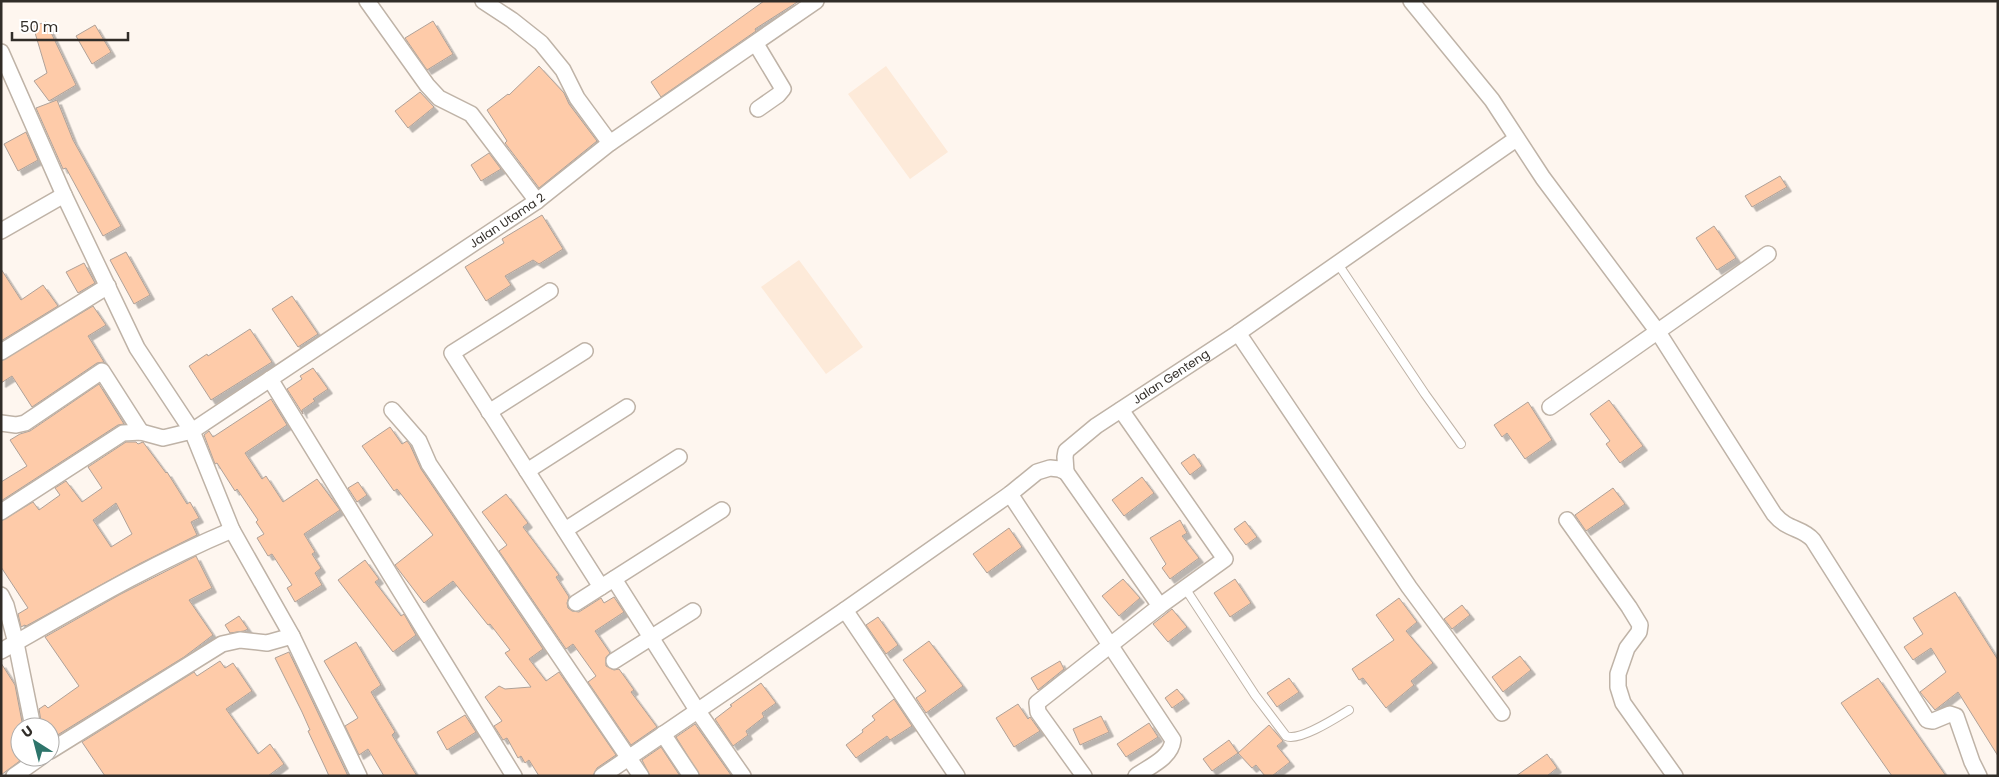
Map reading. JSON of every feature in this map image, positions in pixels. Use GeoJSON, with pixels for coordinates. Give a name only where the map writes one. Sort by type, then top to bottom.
{"type":"FeatureCollection","features":[{"type":"Feature","properties":{"kind":"street"},"geometry":{"type":"LineString","coordinates":[[367,1],[427,85],[440,98],[471,114],[537,201]]}},
{"type":"Feature","properties":{"kind":"street"},"geometry":{"type":"LineString","coordinates":[[483,1],[542,43],[563,70],[577,98],[610,144]]}},
{"type":"Feature","properties":{"kind":"street","name":"Jalan Utama 2"},"geometry":{"type":"LineString","coordinates":[[141,432],[170,438],[192,430],[537,201],[610,144],[816,1]]}},
{"type":"Feature","properties":{"kind":"street"},"geometry":{"type":"LineString","coordinates":[[1411,1],[1492,100],[1543,178],[1658,332],[1774,514],[1785,525],[1806,533],[1813,540],[1927,720],[1933,721],[1950,714],[1956,716],[1972,762],[1979,776]]}},
{"type":"Feature","properties":{"kind":"street"},"geometry":{"type":"LineString","coordinates":[[756,44],[783,89],[778,95],[758,109]]}},
{"type":"Feature","properties":{"kind":"street"},"geometry":{"type":"LineString","coordinates":[[1,52],[64,195],[137,348],[192,430],[232,530],[292,636],[359,776]]}},
{"type":"Feature","properties":{"kind":"street","name":"Jalan Genteng"},"geometry":{"type":"LineString","coordinates":[[1066,472],[1064,457],[1071,446],[1096,426],[1238,333],[1516,139]]}},
{"type":"Feature","properties":{"kind":"street"},"geometry":{"type":"LineString","coordinates":[[1,231],[64,195]]}},
{"type":"Feature","properties":{"kind":"street"},"geometry":{"type":"LineString","coordinates":[[1550,407],[1768,254]]}},
{"type":"Feature","properties":{"kind":"street"},"geometry":{"type":"LineString","coordinates":[[1,352],[108,286]]}},
{"type":"Feature","properties":{"kind":"street"},"geometry":{"type":"LineString","coordinates":[[550,291],[452,353],[565,530],[651,638],[697,710],[744,776]]}},
{"type":"Feature","properties":{"kind":"street"},"geometry":{"type":"LineString","coordinates":[[1238,333],[1409,587],[1502,713]]}},
{"type":"Feature","properties":{"kind":"street"},"geometry":{"type":"LineString","coordinates":[[489,412],[585,351]]}},
{"type":"Feature","properties":{"kind":"street"},"geometry":{"type":"LineString","coordinates":[[1,423],[16,425],[25,422],[102,371],[141,432],[123,433],[1,512]]}},
{"type":"Feature","properties":{"kind":"street"},"geometry":{"type":"LineString","coordinates":[[270,379],[514,776]]}},
{"type":"Feature","properties":{"kind":"street"},"geometry":{"type":"LineString","coordinates":[[527,471],[627,407]]}},
{"type":"Feature","properties":{"kind":"street"},"geometry":{"type":"LineString","coordinates":[[392,410],[419,441],[429,464],[641,776]]}},
{"type":"Feature","properties":{"kind":"street"},"geometry":{"type":"LineString","coordinates":[[1084,776],[1038,712],[1037,703],[1056,686],[1110,647],[1160,606],[1225,560],[1225,557],[1121,410]]}},
{"type":"Feature","properties":{"kind":"street"},"geometry":{"type":"LineString","coordinates":[[565,530],[679,457]]}},
{"type":"Feature","properties":{"kind":"street"},"geometry":{"type":"LineString","coordinates":[[602,776],[628,756],[845,610],[1010,494],[1026,479],[1043,470],[1059,468],[1066,472],[1160,606]]}},
{"type":"Feature","properties":{"kind":"street"},"geometry":{"type":"LineString","coordinates":[[1010,494],[1173,740],[1168,754],[1136,776]]}},
{"type":"Feature","properties":{"kind":"street"},"geometry":{"type":"LineString","coordinates":[[576,603],[722,510]]}},
{"type":"Feature","properties":{"kind":"street"},"geometry":{"type":"LineString","coordinates":[[1567,520],[1640,625],[1639,632],[1628,648],[1618,674],[1618,687],[1622,703],[1675,776]]}},
{"type":"Feature","properties":{"kind":"street"},"geometry":{"type":"LineString","coordinates":[[1,651],[154,565],[211,537],[232,530]]}},
{"type":"Feature","properties":{"kind":"street"},"geometry":{"type":"LineString","coordinates":[[1,595],[6,605],[16,643],[31,717]]}},
{"type":"Feature","properties":{"kind":"street"},"geometry":{"type":"LineString","coordinates":[[845,610],[957,776]]}},
{"type":"Feature","properties":{"kind":"street"},"geometry":{"type":"LineString","coordinates":[[614,661],[693,611]]}},
{"type":"Feature","properties":{"kind":"street"},"geometry":{"type":"LineString","coordinates":[[60,745],[222,644],[240,640],[267,643],[292,636]]}},
{"type":"Feature","properties":{"kind":"street"},"geometry":{"type":"LineString","coordinates":[[663,734],[691,776]]}},
{"type":"Feature","properties":{"kind":"street"},"geometry":{"type":"LineString","coordinates":[[14,776],[27,767]]}},
{"type":"Feature","properties":{"kind":"lane"},"geometry":{"type":"LineString","coordinates":[[1338,264],[1425,394],[1461,444]]}},
{"type":"Feature","properties":{"kind":"lane"},"geometry":{"type":"LineString","coordinates":[[1185,588],[1255,695],[1286,736],[1295,737],[1312,730],[1349,710]]}},
{"type":"Feature","properties":{"kind":"shaded area"},"geometry":{"type":"Polygon","coordinates":[[[886,66],[948,152],[910,179],[848,94],[886,66]]]}},
{"type":"Feature","properties":{"kind":"shaded area"},"geometry":{"type":"Polygon","coordinates":[[[799,260],[863,347],[826,374],[761,287],[799,260]]]}},
{"type":"Feature","properties":{"kind":"building"},"geometry":{"type":"Polygon","coordinates":[[[764,1],[799,1],[755,29],[756,31],[661,97],[651,82],[764,1]]]}},
{"type":"Feature","properties":{"kind":"building"},"geometry":{"type":"Polygon","coordinates":[[[433,21],[453,54],[427,70],[405,38],[433,21]]]}},
{"type":"Feature","properties":{"kind":"building"},"geometry":{"type":"Polygon","coordinates":[[[46,22],[76,85],[49,101],[34,81],[47,73],[33,26],[46,22]]]}},
{"type":"Feature","properties":{"kind":"building"},"geometry":{"type":"Polygon","coordinates":[[[95,25],[111,52],[92,64],[76,36],[95,25]]]}},
{"type":"Feature","properties":{"kind":"building"},"geometry":{"type":"Polygon","coordinates":[[[539,66],[564,93],[569,104],[597,141],[539,188],[505,143],[507,141],[487,110],[509,95],[539,66]]]}},
{"type":"Feature","properties":{"kind":"building"},"geometry":{"type":"Polygon","coordinates":[[[420,92],[434,107],[408,128],[395,111],[420,92]]]}},
{"type":"Feature","properties":{"kind":"building"},"geometry":{"type":"Polygon","coordinates":[[[57,100],[73,140],[121,226],[103,236],[66,168],[63,169],[36,108],[57,100]]]}},
{"type":"Feature","properties":{"kind":"building"},"geometry":{"type":"Polygon","coordinates":[[[26,132],[38,160],[18,171],[4,144],[26,132]]]}},
{"type":"Feature","properties":{"kind":"building"},"geometry":{"type":"Polygon","coordinates":[[[489,153],[501,169],[481,181],[471,165],[489,153]]]}},
{"type":"Feature","properties":{"kind":"building"},"geometry":{"type":"Polygon","coordinates":[[[1780,176],[1787,187],[1752,207],[1745,196],[1780,176]]]}},
{"type":"Feature","properties":{"kind":"building"},"geometry":{"type":"Polygon","coordinates":[[[542,215],[563,249],[539,264],[533,260],[505,276],[511,285],[486,301],[465,267],[504,243],[502,239],[542,215]]]}},
{"type":"Feature","properties":{"kind":"building"},"geometry":{"type":"Polygon","coordinates":[[[1714,226],[1736,258],[1717,270],[1696,238],[1714,226]]]}},
{"type":"Feature","properties":{"kind":"building"},"geometry":{"type":"Polygon","coordinates":[[[126,252],[150,295],[134,304],[110,260],[126,252]]]}},
{"type":"Feature","properties":{"kind":"building"},"geometry":{"type":"Polygon","coordinates":[[[84,263],[95,283],[78,293],[66,272],[84,263]]]}},
{"type":"Feature","properties":{"kind":"building"},"geometry":{"type":"Polygon","coordinates":[[[1,269],[21,300],[43,285],[58,306],[1,341],[1,269]]]}},
{"type":"Feature","properties":{"kind":"building"},"geometry":{"type":"Polygon","coordinates":[[[292,296],[318,334],[298,347],[272,309],[292,296]]]}},
{"type":"Feature","properties":{"kind":"building"},"geometry":{"type":"Polygon","coordinates":[[[93,306],[106,325],[88,336],[104,362],[97,363],[32,407],[12,376],[1,383],[1,361],[93,306]]]}},
{"type":"Feature","properties":{"kind":"building"},"geometry":{"type":"Polygon","coordinates":[[[250,329],[272,362],[211,400],[189,366],[250,329]]]}},
{"type":"Feature","properties":{"kind":"building"},"geometry":{"type":"Polygon","coordinates":[[[313,368],[328,389],[313,399],[315,401],[302,410],[303,414],[287,389],[302,379],[300,376],[313,368]]]}},
{"type":"Feature","properties":{"kind":"building"},"geometry":{"type":"Polygon","coordinates":[[[99,384],[124,424],[118,425],[1,501],[1,482],[27,466],[10,440],[30,431],[99,384]]]}},
{"type":"Feature","properties":{"kind":"building"},"geometry":{"type":"Polygon","coordinates":[[[271,399],[287,425],[245,453],[262,479],[266,476],[283,502],[317,479],[340,510],[304,534],[315,552],[312,554],[321,568],[315,573],[322,585],[295,602],[287,588],[292,585],[272,554],[268,556],[257,538],[264,534],[256,522],[258,520],[237,489],[235,491],[217,463],[215,464],[204,435],[209,431],[213,437],[271,399]]]}},
{"type":"Feature","properties":{"kind":"building"},"geometry":{"type":"Polygon","coordinates":[[[1609,400],[1643,446],[1620,463],[1606,444],[1610,441],[1590,414],[1609,400]]]}},
{"type":"Feature","properties":{"kind":"building"},"geometry":{"type":"Polygon","coordinates":[[[1528,402],[1552,440],[1525,459],[1507,433],[1502,437],[1494,425],[1528,402]]]}},
{"type":"Feature","properties":{"kind":"building"},"geometry":{"type":"Polygon","coordinates":[[[390,427],[402,444],[407,441],[410,445],[421,469],[543,649],[529,659],[546,681],[559,672],[616,755],[597,768],[593,776],[539,776],[529,760],[525,763],[521,756],[518,758],[507,738],[503,740],[494,726],[502,721],[485,697],[499,686],[505,689],[531,687],[505,653],[510,650],[453,581],[424,603],[395,565],[433,535],[397,489],[394,491],[362,446],[390,427]]]}},
{"type":"Feature","properties":{"kind":"building"},"geometry":{"type":"Polygon","coordinates":[[[126,442],[136,442],[138,444],[143,442],[167,472],[187,504],[190,502],[199,518],[191,522],[197,535],[21,627],[18,614],[28,608],[1,567],[1,521],[33,502],[39,510],[60,495],[55,488],[66,481],[82,502],[102,488],[88,467],[126,442]],[[116,503],[93,520],[111,547],[132,534],[116,503]]]}},
{"type":"Feature","properties":{"kind":"building"},"geometry":{"type":"Polygon","coordinates":[[[1194,454],[1202,466],[1190,475],[1181,463],[1194,454]]]}},
{"type":"Feature","properties":{"kind":"building"},"geometry":{"type":"Polygon","coordinates":[[[1142,477],[1154,493],[1124,516],[1112,500],[1142,477]]]}},
{"type":"Feature","properties":{"kind":"building"},"geometry":{"type":"Polygon","coordinates":[[[358,482],[367,495],[357,502],[348,488],[358,482]]]}},
{"type":"Feature","properties":{"kind":"building"},"geometry":{"type":"Polygon","coordinates":[[[1613,488],[1625,504],[1586,531],[1575,515],[1613,488]]]}},
{"type":"Feature","properties":{"kind":"building"},"geometry":{"type":"Polygon","coordinates":[[[506,494],[528,523],[523,527],[559,575],[556,577],[569,597],[568,608],[579,612],[601,598],[604,603],[614,597],[624,612],[595,631],[610,653],[606,657],[606,666],[614,670],[619,669],[634,690],[631,692],[657,727],[631,745],[588,682],[596,676],[573,644],[566,649],[499,551],[507,545],[482,512],[506,494]]]}},
{"type":"Feature","properties":{"kind":"building"},"geometry":{"type":"Polygon","coordinates":[[[1180,520],[1187,533],[1182,536],[1199,558],[1170,579],[1162,568],[1166,564],[1150,538],[1180,520]]]}},
{"type":"Feature","properties":{"kind":"building"},"geometry":{"type":"Polygon","coordinates":[[[1245,521],[1257,537],[1246,545],[1234,529],[1245,521]]]}},
{"type":"Feature","properties":{"kind":"building"},"geometry":{"type":"Polygon","coordinates":[[[1009,528],[1022,547],[987,573],[973,554],[1009,528]]]}},
{"type":"Feature","properties":{"kind":"building"},"geometry":{"type":"Polygon","coordinates":[[[196,556],[212,588],[189,600],[213,635],[184,657],[60,733],[60,717],[40,717],[39,709],[45,705],[48,708],[79,686],[45,637],[119,595],[196,556]]]}},
{"type":"Feature","properties":{"kind":"building"},"geometry":{"type":"Polygon","coordinates":[[[365,560],[379,579],[375,582],[401,616],[404,614],[416,635],[393,652],[338,580],[365,560]]]}},
{"type":"Feature","properties":{"kind":"building"},"geometry":{"type":"Polygon","coordinates":[[[1123,579],[1140,598],[1119,616],[1102,596],[1123,579]]]}},
{"type":"Feature","properties":{"kind":"building"},"geometry":{"type":"Polygon","coordinates":[[[1235,579],[1251,603],[1230,617],[1214,593],[1235,579]]]}},
{"type":"Feature","properties":{"kind":"building"},"geometry":{"type":"Polygon","coordinates":[[[1955,592],[1998,660],[1998,756],[1958,692],[1935,710],[1920,692],[1946,672],[1931,648],[1913,660],[1904,647],[1923,634],[1913,618],[1955,592]]]}},
{"type":"Feature","properties":{"kind":"building"},"geometry":{"type":"Polygon","coordinates":[[[1399,598],[1417,622],[1406,631],[1433,663],[1411,681],[1414,685],[1386,708],[1363,678],[1359,680],[1352,669],[1394,640],[1376,615],[1399,598]]]}},
{"type":"Feature","properties":{"kind":"building"},"geometry":{"type":"Polygon","coordinates":[[[1462,605],[1470,615],[1452,629],[1444,619],[1462,605]]]}},
{"type":"Feature","properties":{"kind":"building"},"geometry":{"type":"Polygon","coordinates":[[[1172,609],[1187,627],[1168,642],[1153,624],[1172,609]]]}},
{"type":"Feature","properties":{"kind":"building"},"geometry":{"type":"Polygon","coordinates":[[[239,616],[248,629],[230,633],[225,625],[239,616]]]}},
{"type":"Feature","properties":{"kind":"building"},"geometry":{"type":"Polygon","coordinates":[[[878,617],[898,645],[886,654],[866,625],[878,617]]]}},
{"type":"Feature","properties":{"kind":"building"},"geometry":{"type":"Polygon","coordinates":[[[929,641],[963,686],[926,713],[916,698],[926,691],[903,660],[929,641]]]}},
{"type":"Feature","properties":{"kind":"building"},"geometry":{"type":"Polygon","coordinates":[[[356,642],[381,685],[371,692],[395,732],[392,735],[417,776],[384,776],[368,749],[359,755],[345,726],[358,718],[324,661],[356,642]]]}},
{"type":"Feature","properties":{"kind":"building"},"geometry":{"type":"Polygon","coordinates":[[[289,652],[348,776],[329,776],[308,731],[310,730],[302,712],[275,658],[289,652]]]}},
{"type":"Feature","properties":{"kind":"building"},"geometry":{"type":"Polygon","coordinates":[[[1520,656],[1531,670],[1503,692],[1492,677],[1520,656]]]}},
{"type":"Feature","properties":{"kind":"building"},"geometry":{"type":"Polygon","coordinates":[[[220,661],[225,668],[233,663],[252,691],[226,709],[258,754],[270,744],[284,764],[268,776],[105,776],[82,742],[194,672],[197,676],[220,661]]]}},
{"type":"Feature","properties":{"kind":"building"},"geometry":{"type":"Polygon","coordinates":[[[1060,661],[1064,669],[1038,690],[1031,678],[1060,661]]]}},
{"type":"Feature","properties":{"kind":"building"},"geometry":{"type":"Polygon","coordinates":[[[1,663],[15,685],[21,717],[10,717],[10,767],[12,767],[1,775],[1,663]]]}},
{"type":"Feature","properties":{"kind":"building"},"geometry":{"type":"Polygon","coordinates":[[[1289,678],[1299,692],[1277,707],[1267,693],[1289,678]]]}},
{"type":"Feature","properties":{"kind":"building"},"geometry":{"type":"Polygon","coordinates":[[[1878,678],[1946,776],[1892,776],[1841,703],[1878,678]]]}},
{"type":"Feature","properties":{"kind":"building"},"geometry":{"type":"Polygon","coordinates":[[[761,683],[776,703],[762,713],[764,717],[746,731],[748,735],[733,746],[715,719],[732,706],[730,705],[761,683]]]}},
{"type":"Feature","properties":{"kind":"building"},"geometry":{"type":"Polygon","coordinates":[[[1177,689],[1185,699],[1172,708],[1165,698],[1177,689]]]}},
{"type":"Feature","properties":{"kind":"building"},"geometry":{"type":"Polygon","coordinates":[[[894,699],[912,726],[890,740],[887,736],[856,758],[846,745],[875,720],[872,716],[894,699]]]}},
{"type":"Feature","properties":{"kind":"building"},"geometry":{"type":"Polygon","coordinates":[[[1018,704],[1028,719],[1030,717],[1040,731],[1014,747],[996,718],[1018,704]]]}},
{"type":"Feature","properties":{"kind":"building"},"geometry":{"type":"Polygon","coordinates":[[[465,715],[476,732],[447,750],[437,732],[465,715]]]}},
{"type":"Feature","properties":{"kind":"building"},"geometry":{"type":"Polygon","coordinates":[[[1101,716],[1109,732],[1080,745],[1073,729],[1101,716]]]}},
{"type":"Feature","properties":{"kind":"building"},"geometry":{"type":"Polygon","coordinates":[[[1149,723],[1158,737],[1126,757],[1117,744],[1149,723]]]}},
{"type":"Feature","properties":{"kind":"building"},"geometry":{"type":"Polygon","coordinates":[[[695,724],[731,776],[700,776],[676,737],[695,724]]]}},
{"type":"Feature","properties":{"kind":"building"},"geometry":{"type":"Polygon","coordinates":[[[1269,725],[1283,741],[1277,746],[1290,762],[1272,776],[1265,776],[1256,765],[1252,768],[1238,753],[1269,725]]]}},
{"type":"Feature","properties":{"kind":"building"},"geometry":{"type":"Polygon","coordinates":[[[1229,740],[1238,753],[1212,771],[1203,759],[1229,740]]]}},
{"type":"Feature","properties":{"kind":"building"},"geometry":{"type":"Polygon","coordinates":[[[661,747],[680,776],[650,776],[642,760],[661,747]]]}},
{"type":"Feature","properties":{"kind":"building"},"geometry":{"type":"Polygon","coordinates":[[[1547,754],[1557,768],[1547,776],[1516,776],[1547,754]]]}}]}
